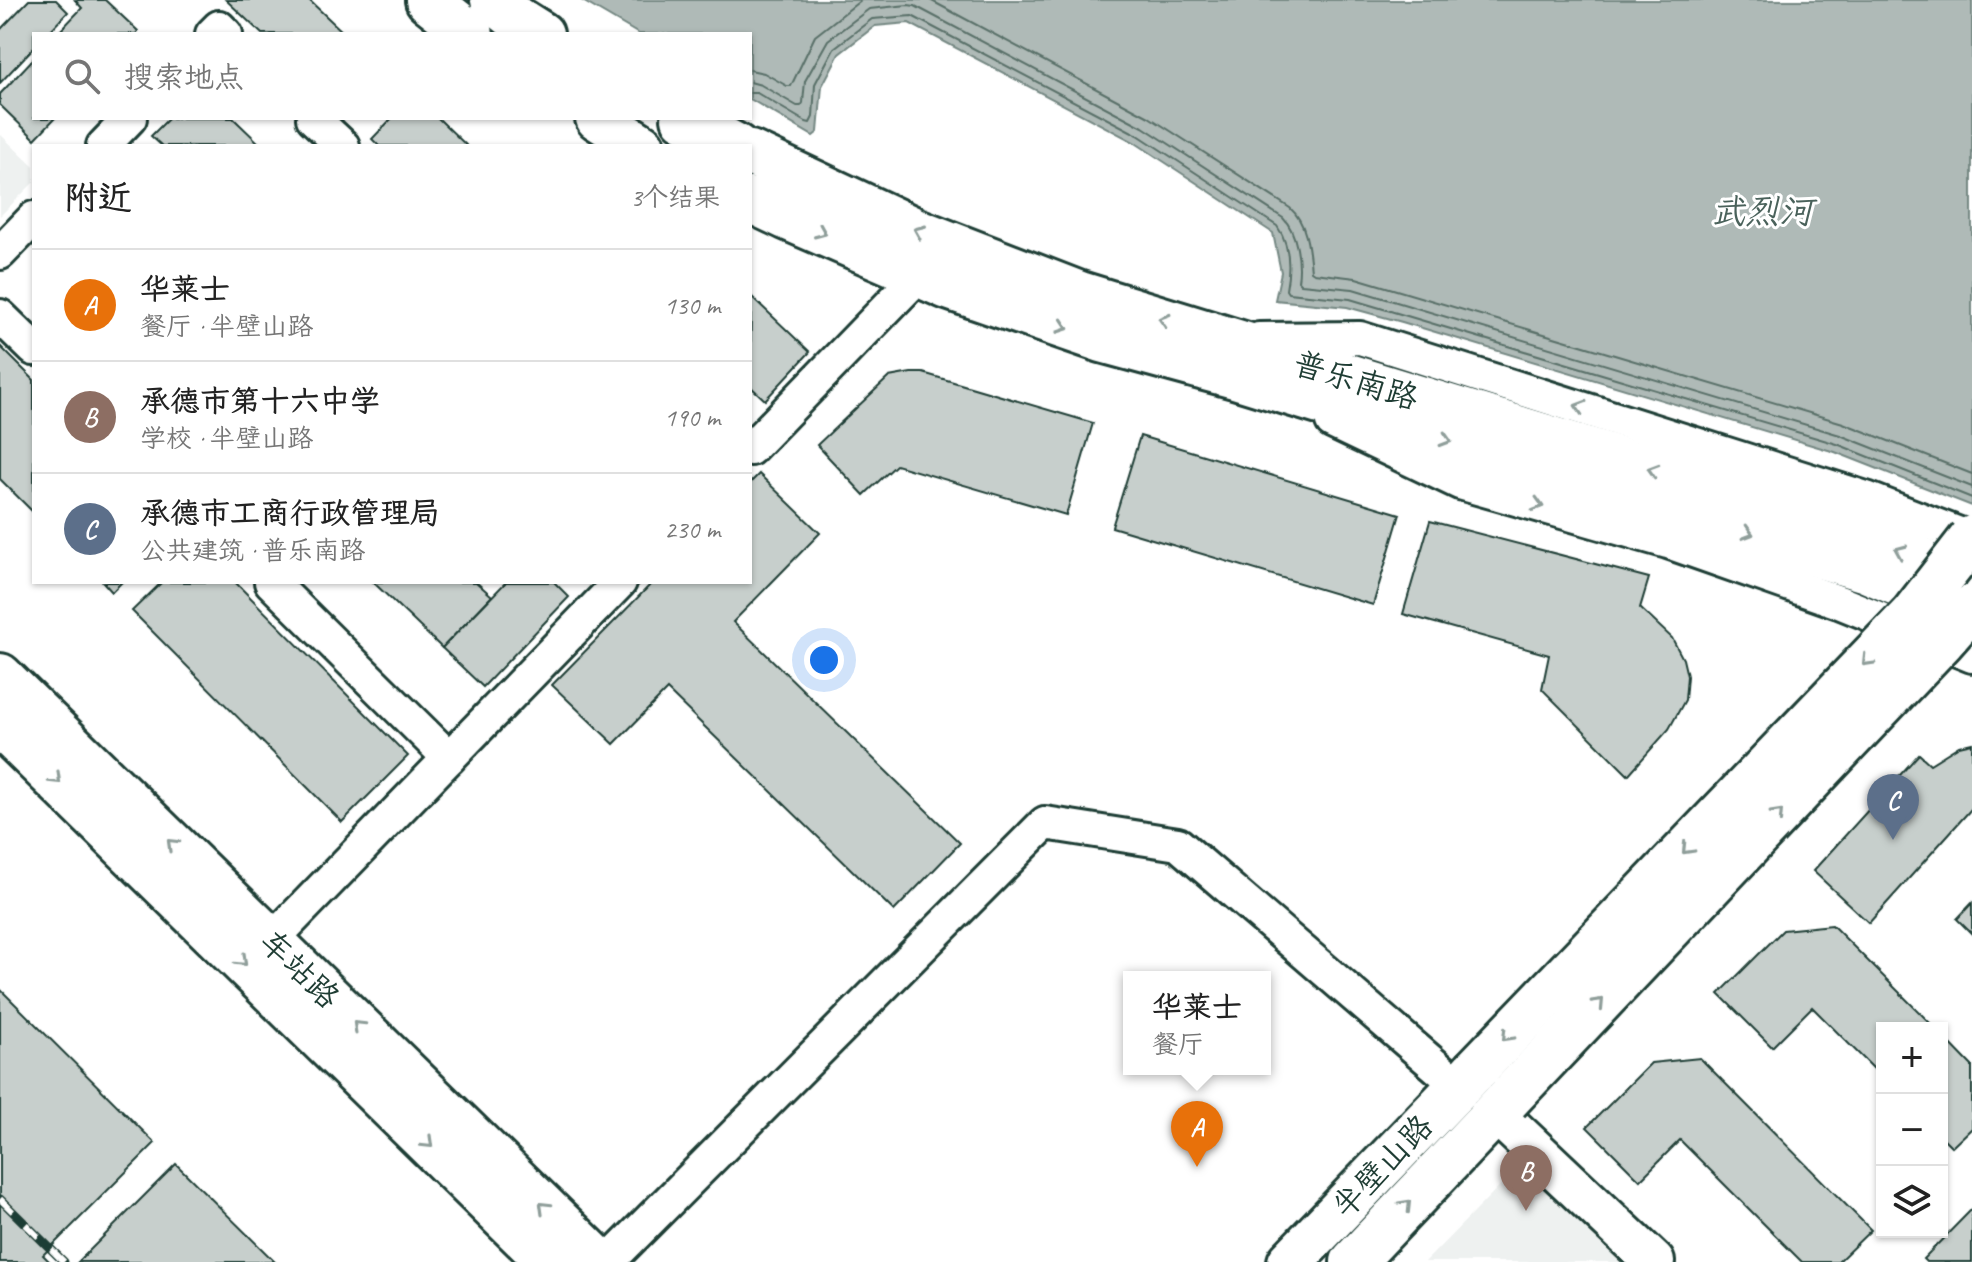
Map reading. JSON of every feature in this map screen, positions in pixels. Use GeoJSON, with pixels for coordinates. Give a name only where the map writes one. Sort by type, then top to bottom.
{"type":"FeatureCollection","features":[{"type":"Feature","properties":{"kind":"main road"},"geometry":{"type":"LineString","coordinates":[[428,0],[468,32]]}},
{"type":"Feature","properties":{"kind":"main road"},"geometry":{"type":"LineString","coordinates":[[493,0],[538,32]]}},
{"type":"Feature","properties":{"kind":"main road"},"geometry":{"type":"LineString","coordinates":[[601,120],[639,144]]}},
{"type":"Feature","properties":{"kind":"main road"},"geometry":{"type":"LineString","coordinates":[[688,120],[732,144]]}},
{"type":"Feature","properties":{"kind":"main road","name":"普乐南路"},"geometry":{"type":"LineString","coordinates":[[752,154],[917,231],[1080,294],[1229,358],[1866,570],[1972,615]]}},
{"type":"Feature","properties":{"kind":"main road","name":"普乐南路"},"geometry":{"type":"LineString","coordinates":[[752,201],[948,287],[1102,340],[1229,358],[1681,478],[1873,539],[1972,581]]}},
{"type":"Feature","properties":{"kind":"main road","name":"半壁山路"},"geometry":{"type":"LineString","coordinates":[[1290,1262],[1913,614],[1972,539]]}},
{"type":"Feature","properties":{"kind":"main road","name":"半壁山路"},"geometry":{"type":"LineString","coordinates":[[1353,1262],[1972,607]]}},
{"type":"Feature","properties":{"kind":"main road","name":"车站路"},"geometry":{"type":"LineString","coordinates":[[0,676],[600,1262]]}},
{"type":"Feature","properties":{"kind":"main road","name":"车站路"},"geometry":{"type":"LineString","coordinates":[[0,725],[549,1262]]}},
{"type":"Feature","properties":{"kind":"street"},"geometry":{"type":"LineString","coordinates":[[105,144],[128,120]]}},
{"type":"Feature","properties":{"kind":"street"},"geometry":{"type":"LineString","coordinates":[[315,120],[341,144]]}},
{"type":"Feature","properties":{"kind":"street"},"geometry":{"type":"LineString","coordinates":[[0,253],[32,220]]}},
{"type":"Feature","properties":{"kind":"street"},"geometry":{"type":"LineString","coordinates":[[753,439],[919,275]]}},
{"type":"Feature","properties":{"kind":"street"},"geometry":{"type":"LineString","coordinates":[[0,316],[32,347]]}},
{"type":"Feature","properties":{"kind":"street"},"geometry":{"type":"LineString","coordinates":[[1229,358],[1360,338],[1866,498],[1972,539]]}},
{"type":"Feature","properties":{"kind":"street"},"geometry":{"type":"LineString","coordinates":[[1229,358],[1460,483],[1668,542],[1839,602],[1972,656]]}},
{"type":"Feature","properties":{"kind":"street"},"geometry":{"type":"LineString","coordinates":[[273,584],[449,758]]}},
{"type":"Feature","properties":{"kind":"street"},"geometry":{"type":"LineString","coordinates":[[271,941],[618,584]]}},
{"type":"Feature","properties":{"kind":"street"},"geometry":{"type":"LineString","coordinates":[[608,1262],[1045,823],[1178,844],[1466,1079]]}},
{"type":"Feature","properties":{"kind":"street"},"geometry":{"type":"LineString","coordinates":[[1501,1106],[1654,1262]]}},
{"type":"Feature","properties":{"kind":"shaded area"},"geometry":{"type":"Polygon","coordinates":[[[0,134],[32,165],[32,184],[0,216],[0,134]]]}},
{"type":"Feature","properties":{"kind":"shaded area"},"geometry":{"type":"Polygon","coordinates":[[[1525,1160],[1629,1262],[1425,1262],[1525,1160]]]}},
{"type":"Feature","properties":{"kind":"water","name":"武烈河"},"geometry":{"type":"Polygon","coordinates":[[[581,0],[1972,0],[1972,506],[1835,452],[1402,322],[1347,307],[1275,300],[1281,272],[1273,233],[1134,142],[909,23],[875,26],[839,54],[822,86],[818,132],[813,136],[752,100],[752,32],[636,32],[581,0]]]}},
{"type":"Feature","properties":{"kind":"building"},"geometry":{"type":"Polygon","coordinates":[[[29,0],[56,0],[68,12],[49,32],[32,32],[32,49],[0,83],[0,30],[29,0]]]}},
{"type":"Feature","properties":{"kind":"building"},"geometry":{"type":"Polygon","coordinates":[[[75,0],[105,0],[138,31],[59,32],[82,8],[75,0]]]}},
{"type":"Feature","properties":{"kind":"building"},"geometry":{"type":"Polygon","coordinates":[[[226,0],[309,0],[343,32],[260,32],[226,0]]]}},
{"type":"Feature","properties":{"kind":"building"},"geometry":{"type":"Polygon","coordinates":[[[32,60],[32,120],[53,120],[35,139],[0,105],[0,94],[32,60]]]}},
{"type":"Feature","properties":{"kind":"building"},"geometry":{"type":"Polygon","coordinates":[[[167,120],[235,120],[260,144],[160,144],[151,136],[167,120]]]}},
{"type":"Feature","properties":{"kind":"building"},"geometry":{"type":"Polygon","coordinates":[[[390,120],[440,120],[465,144],[377,144],[372,139],[390,120]]]}},
{"type":"Feature","properties":{"kind":"building"},"geometry":{"type":"Polygon","coordinates":[[[752,297],[810,352],[765,400],[752,388],[752,297]]]}},
{"type":"Feature","properties":{"kind":"building"},"geometry":{"type":"Polygon","coordinates":[[[0,346],[32,378],[32,511],[0,479],[0,346]]]}},
{"type":"Feature","properties":{"kind":"building"},"geometry":{"type":"Polygon","coordinates":[[[923,373],[1093,423],[1066,515],[896,465],[864,495],[817,445],[889,377],[923,373]]]}},
{"type":"Feature","properties":{"kind":"building"},"geometry":{"type":"Polygon","coordinates":[[[1140,436],[1400,514],[1373,605],[1112,527],[1140,436]]]}},
{"type":"Feature","properties":{"kind":"building"},"geometry":{"type":"Polygon","coordinates":[[[759,474],[820,533],[733,622],[960,843],[894,911],[667,690],[614,744],[552,685],[651,584],[752,584],[752,481],[759,474]]]}},
{"type":"Feature","properties":{"kind":"building"},"geometry":{"type":"Polygon","coordinates":[[[1430,521],[1649,578],[1640,608],[1672,638],[1683,659],[1687,676],[1685,700],[1669,729],[1628,775],[1542,689],[1549,655],[1403,614],[1430,521]]]}},
{"type":"Feature","properties":{"kind":"building"},"geometry":{"type":"Polygon","coordinates":[[[105,584],[120,584],[112,592],[105,584]]]}},
{"type":"Feature","properties":{"kind":"building"},"geometry":{"type":"Polygon","coordinates":[[[160,584],[237,584],[408,756],[342,822],[132,611],[160,584]]]}},
{"type":"Feature","properties":{"kind":"building"},"geometry":{"type":"Polygon","coordinates":[[[375,584],[478,584],[492,596],[442,648],[375,584]]]}},
{"type":"Feature","properties":{"kind":"building"},"geometry":{"type":"Polygon","coordinates":[[[504,584],[556,584],[569,597],[483,687],[442,648],[504,584]]]}},
{"type":"Feature","properties":{"kind":"building"},"geometry":{"type":"Polygon","coordinates":[[[1972,743],[1972,808],[1869,923],[1813,871],[1919,754],[1930,764],[1959,746],[1972,743]]]}},
{"type":"Feature","properties":{"kind":"building"},"geometry":{"type":"Polygon","coordinates":[[[1972,903],[1972,934],[1957,919],[1972,903]]]}},
{"type":"Feature","properties":{"kind":"building"},"geometry":{"type":"Polygon","coordinates":[[[1832,925],[1929,1022],[1876,1022],[1876,1071],[1812,1007],[1772,1047],[1719,994],[1783,930],[1832,925]]]}},
{"type":"Feature","properties":{"kind":"building"},"geometry":{"type":"Polygon","coordinates":[[[0,989],[155,1143],[43,1255],[50,1262],[0,1262],[0,989]]]}},
{"type":"Feature","properties":{"kind":"building"},"geometry":{"type":"Polygon","coordinates":[[[1948,1041],[1972,1066],[1972,1128],[1952,1147],[1948,1143],[1948,1041]]]}},
{"type":"Feature","properties":{"kind":"building"},"geometry":{"type":"Polygon","coordinates":[[[1700,1058],[1871,1230],[1838,1262],[1802,1262],[1680,1140],[1640,1180],[1587,1127],[1651,1063],[1700,1058]]]}},
{"type":"Feature","properties":{"kind":"building"},"geometry":{"type":"Polygon","coordinates":[[[176,1164],[275,1262],[78,1262],[176,1164]]]}},
{"type":"Feature","properties":{"kind":"building"},"geometry":{"type":"Polygon","coordinates":[[[1972,1209],[1972,1262],[1926,1262],[1923,1259],[1944,1238],[1948,1238],[1948,1233],[1972,1209]]]}},
{"type":"Feature","properties":{"kind":"railway"},"geometry":{"type":"LineString","coordinates":[[0,1199],[64,1262]]}},
{"type":"Feature","properties":{"kind":"place","name":"承德市工商行政管理局"},"geometry":{"type":"Point","coordinates":[1893,840]}},
{"type":"Feature","properties":{"kind":"place","name":"华莱士"},"geometry":{"type":"Point","coordinates":[1197,1167]}},
{"type":"Feature","properties":{"kind":"place","name":"承德市第十六中学"},"geometry":{"type":"Point","coordinates":[1526,1211]}}]}
